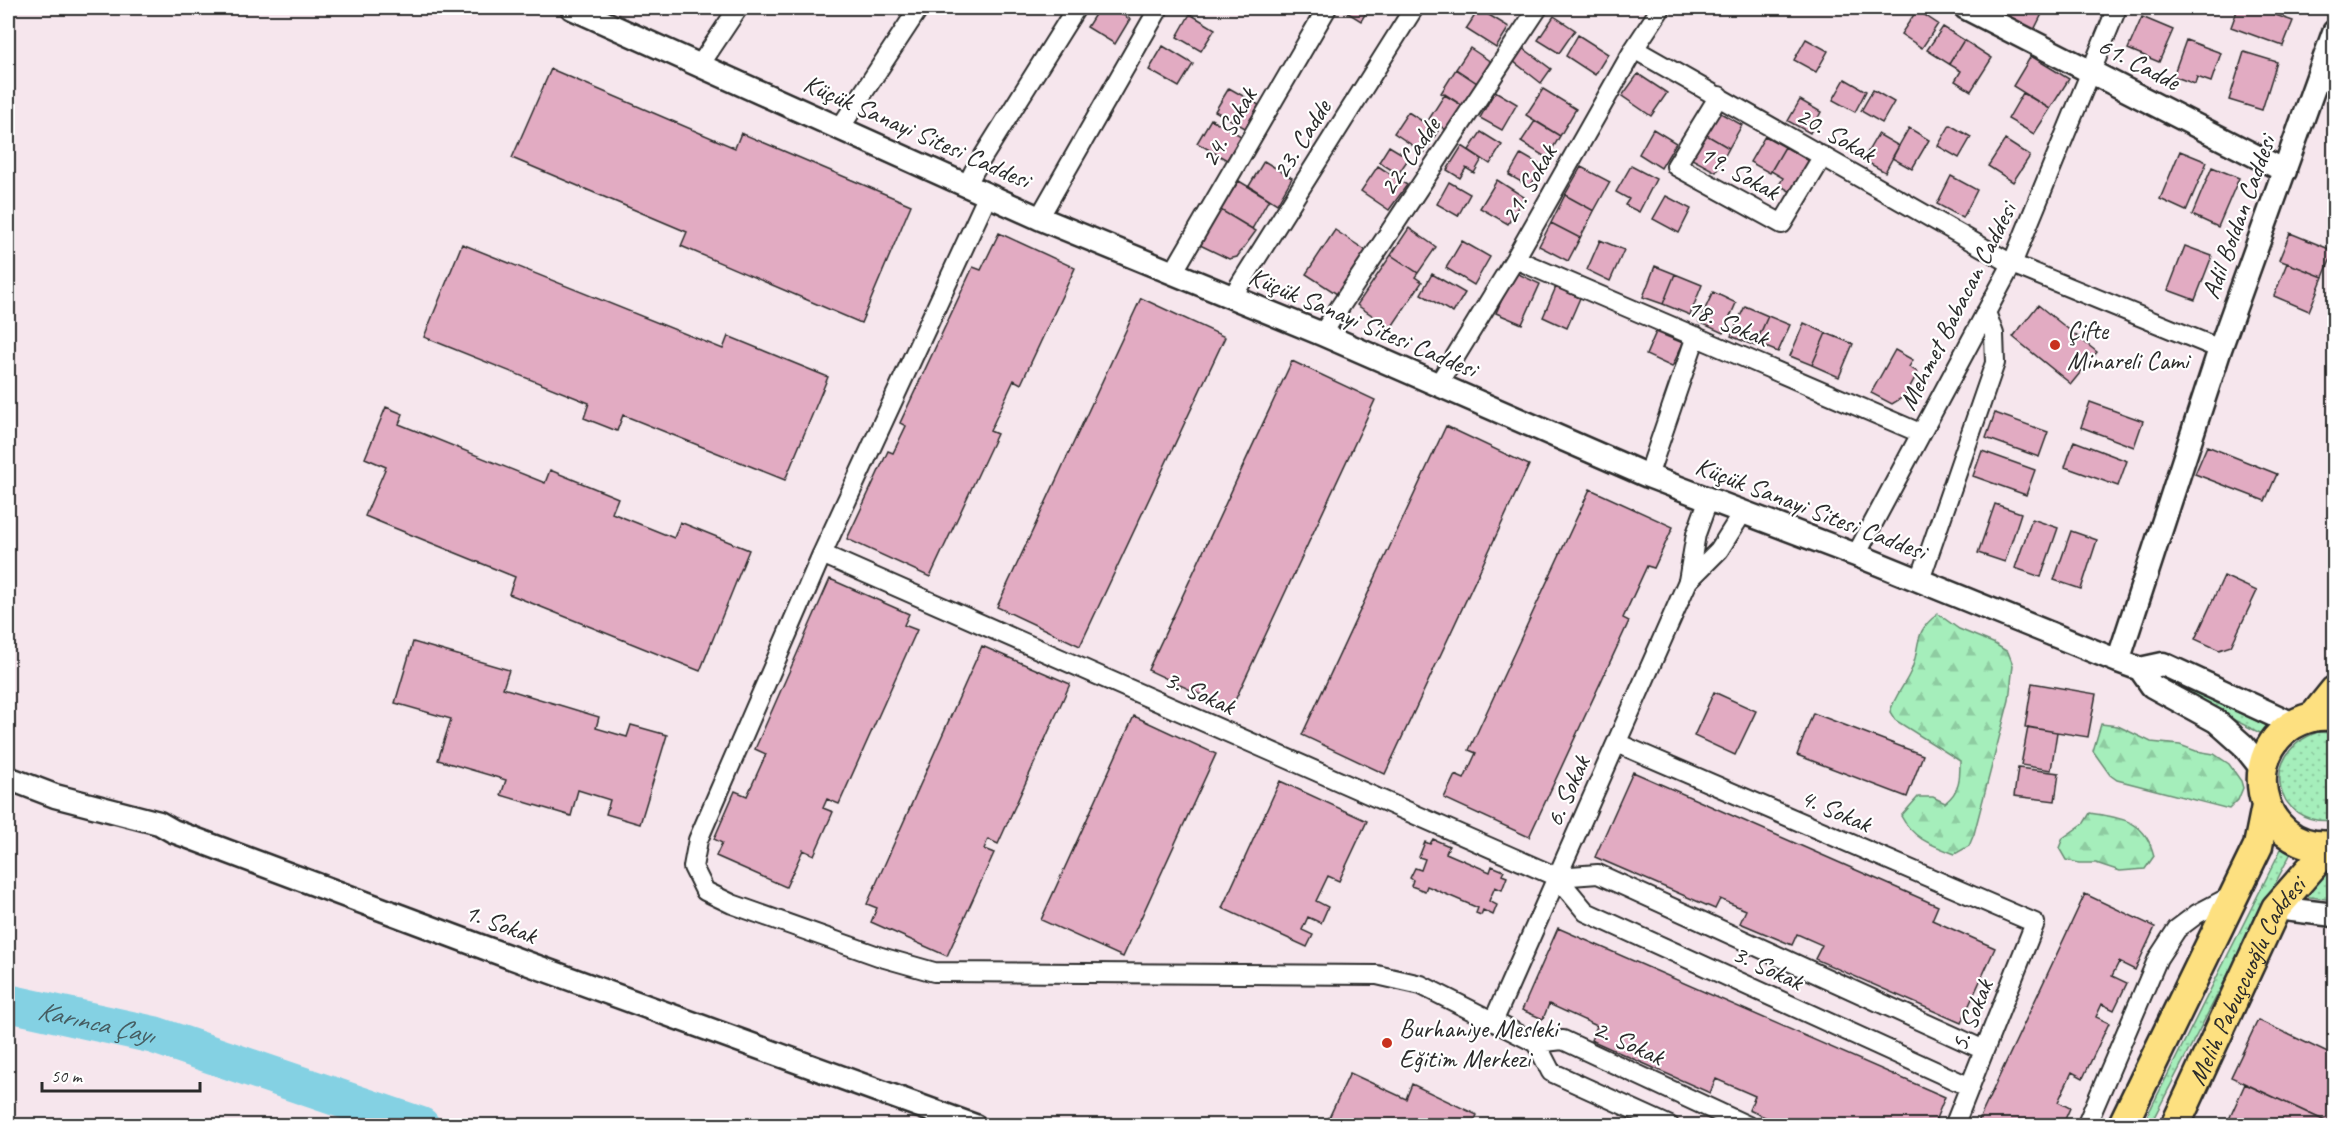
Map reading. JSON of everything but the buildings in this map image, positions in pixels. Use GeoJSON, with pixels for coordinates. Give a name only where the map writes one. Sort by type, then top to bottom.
{"type":"FeatureCollection","features":[{"type":"Feature","properties":{"kind":"main road"},"geometry":{"type":"LineString","coordinates":[[2333,845],[2307,842],[2288,833],[2273,818],[2262,792],[2262,769],[2265,756],[2276,738],[2314,719],[2334,691]]}},
{"type":"Feature","properties":{"kind":"main road","name":"Melih Pabuçcuoğlu Caddesi"},"geometry":{"type":"LineString","coordinates":[[2122,1125],[2258,846],[2266,806]]}},
{"type":"Feature","properties":{"kind":"main road","name":"Melih Pabuçcuoğlu Caddesi"},"geometry":{"type":"LineString","coordinates":[[2175,1125],[2276,908],[2333,845]]}},
{"type":"Feature","properties":{"kind":"street","name":"Küçük Sanayi Sitesi Caddesi"},"geometry":{"type":"LineString","coordinates":[[574,8],[1039,218],[1174,271],[1648,476],[1857,555],[2118,661],[2140,669],[2163,664],[2314,719]]}},
{"type":"Feature","properties":{"kind":"street"},"geometry":{"type":"LineString","coordinates":[[700,65],[738,8]]}},
{"type":"Feature","properties":{"kind":"street"},"geometry":{"type":"LineString","coordinates":[[967,185],[1076,8]]}},
{"type":"Feature","properties":{"kind":"street"},"geometry":{"type":"LineString","coordinates":[[1039,218],[1159,8]]}},
{"type":"Feature","properties":{"kind":"street","name":"24. Sokak"},"geometry":{"type":"LineString","coordinates":[[1174,271],[1327,8]]}},
{"type":"Feature","properties":{"kind":"street","name":"23. Cadde"},"geometry":{"type":"LineString","coordinates":[[1232,297],[1414,8]]}},
{"type":"Feature","properties":{"kind":"street","name":"22. Cadde"},"geometry":{"type":"LineString","coordinates":[[1322,334],[1538,8]]}},
{"type":"Feature","properties":{"kind":"street","name":"21. Sokak"},"geometry":{"type":"LineString","coordinates":[[1438,385],[1515,259],[1634,49],[1661,8]]}},
{"type":"Feature","properties":{"kind":"street","name":"61. Cadde"},"geometry":{"type":"LineString","coordinates":[[1966,8],[1989,13],[2093,71],[2285,171]]}},
{"type":"Feature","properties":{"kind":"street","name":"Mehmet Babacan Caddesi"},"geometry":{"type":"LineString","coordinates":[[1857,555],[2012,264],[2117,8]]}},
{"type":"Feature","properties":{"kind":"street"},"geometry":{"type":"LineString","coordinates":[[840,128],[909,11]]}},
{"type":"Feature","properties":{"kind":"street","name":"Adil Boldan Caddesi"},"geometry":{"type":"LineString","coordinates":[[2118,661],[2220,349],[2334,32]]}},
{"type":"Feature","properties":{"kind":"street","name":"20. Sokak"},"geometry":{"type":"LineString","coordinates":[[1634,49],[2012,264],[2220,349]]}},
{"type":"Feature","properties":{"kind":"street","name":"19. Sokak"},"geometry":{"type":"LineString","coordinates":[[1719,96],[1676,166],[1782,224],[1823,156]]}},
{"type":"Feature","properties":{"kind":"street"},"geometry":{"type":"LineString","coordinates":[[988,195],[822,554],[698,840],[693,867],[705,891],[732,904],[881,957],[934,972],[1377,975],[1421,985],[1536,1043],[1551,1072],[1670,1125]]}},
{"type":"Feature","properties":{"kind":"street","name":"18. Sokak"},"geometry":{"type":"LineString","coordinates":[[1515,259],[1920,433]]}},
{"type":"Feature","properties":{"kind":"street"},"geometry":{"type":"LineString","coordinates":[[1920,580],[1995,363],[1994,334],[1986,312]]}},
{"type":"Feature","properties":{"kind":"street"},"geometry":{"type":"LineString","coordinates":[[1648,476],[1696,336]]}},
{"type":"Feature","properties":{"kind":"street"},"geometry":{"type":"LineString","coordinates":[[1688,581],[1696,534],[1709,498]]}},
{"type":"Feature","properties":{"kind":"street"},"geometry":{"type":"LineString","coordinates":[[1688,581],[1719,550],[1743,512]]}},
{"type":"Feature","properties":{"kind":"street","name":"3. Sokak"},"geometry":{"type":"LineString","coordinates":[[822,554],[1557,877],[1586,912],[1970,1087]]}},
{"type":"Feature","properties":{"kind":"street","name":"6. Sokak"},"geometry":{"type":"LineString","coordinates":[[1493,1022],[1688,581]]}},
{"type":"Feature","properties":{"kind":"street","name":"Küçük Sanayi Sitesi Caddesi"},"geometry":{"type":"LineString","coordinates":[[2140,669],[2152,686],[2216,721],[2243,745],[2262,769]]}},
{"type":"Feature","properties":{"kind":"street","name":"4. Sokak"},"geometry":{"type":"LineString","coordinates":[[1617,743],[2035,923]]}},
{"type":"Feature","properties":{"kind":"street","name":"1. Sokak"},"geometry":{"type":"LineString","coordinates":[[8,778],[55,796],[159,823],[184,835],[488,949],[975,1125]]}},
{"type":"Feature","properties":{"kind":"street","name":"3. Sokak"},"geometry":{"type":"LineString","coordinates":[[1557,877],[1598,874],[1984,1050]]}},
{"type":"Feature","properties":{"kind":"street"},"geometry":{"type":"LineString","coordinates":[[2085,1125],[2158,958],[2177,929],[2197,914],[2235,894]]}},
{"type":"Feature","properties":{"kind":"street"},"geometry":{"type":"LineString","coordinates":[[2276,908],[2334,915]]}},
{"type":"Feature","properties":{"kind":"street","name":"5. Sokak"},"geometry":{"type":"LineString","coordinates":[[1954,1125],[2035,923]]}},
{"type":"Feature","properties":{"kind":"street","name":"2. Sokak"},"geometry":{"type":"LineString","coordinates":[[1536,1043],[1563,1040],[1748,1125]]}},
{"type":"Feature","properties":{"kind":"green space"},"geometry":{"type":"Polygon","coordinates":[[[1938,614],[1959,629],[2008,652],[2013,665],[2009,700],[1974,834],[1969,846],[1955,854],[1917,836],[1901,816],[1918,797],[1933,797],[1945,803],[1950,799],[1958,785],[1960,761],[1895,720],[1890,712],[1914,664],[1920,634],[1938,614]]]}},
{"type":"Feature","properties":{"kind":"green space"},"geometry":{"type":"Polygon","coordinates":[[[2157,675],[2268,726],[2264,735],[2155,680],[2157,675]]]}},
{"type":"Feature","properties":{"kind":"green space"},"geometry":{"type":"Polygon","coordinates":[[[2101,724],[2118,726],[2151,742],[2180,745],[2214,754],[2229,764],[2241,781],[2243,788],[2238,800],[2229,809],[2117,780],[2110,775],[2093,751],[2101,724]]]}},
{"type":"Feature","properties":{"kind":"green space"},"geometry":{"type":"Polygon","coordinates":[[[2318,732],[2334,733],[2334,820],[2314,819],[2298,813],[2286,801],[2281,787],[2280,771],[2286,756],[2299,742],[2318,732]]]}},
{"type":"Feature","properties":{"kind":"green space"},"geometry":{"type":"Polygon","coordinates":[[[2090,813],[2122,819],[2131,823],[2145,835],[2154,856],[2145,869],[2120,871],[2096,863],[2066,860],[2059,848],[2063,838],[2084,823],[2090,813]]]}},
{"type":"Feature","properties":{"kind":"green space"},"geometry":{"type":"Polygon","coordinates":[[[2284,843],[2293,849],[2150,1125],[2142,1126],[2284,843]]]}},
{"type":"Feature","properties":{"kind":"green space"},"geometry":{"type":"Polygon","coordinates":[[[2334,861],[2334,900],[2301,896],[2334,861]]]}},
{"type":"Feature","properties":{"kind":"waterway","name":"Karınca Çayı"},"geometry":{"type":"LineString","coordinates":[[8,1003],[154,1035],[421,1126]]}},
{"type":"Feature","properties":{"kind":"place","name":"Çifte Minareli Cami"},"geometry":{"type":"Point","coordinates":[2055,345]}},
{"type":"Feature","properties":{"kind":"place","name":"Burhaniye Mesleki Eğitim Merkezi"},"geometry":{"type":"Point","coordinates":[1387,1043]}}]}
